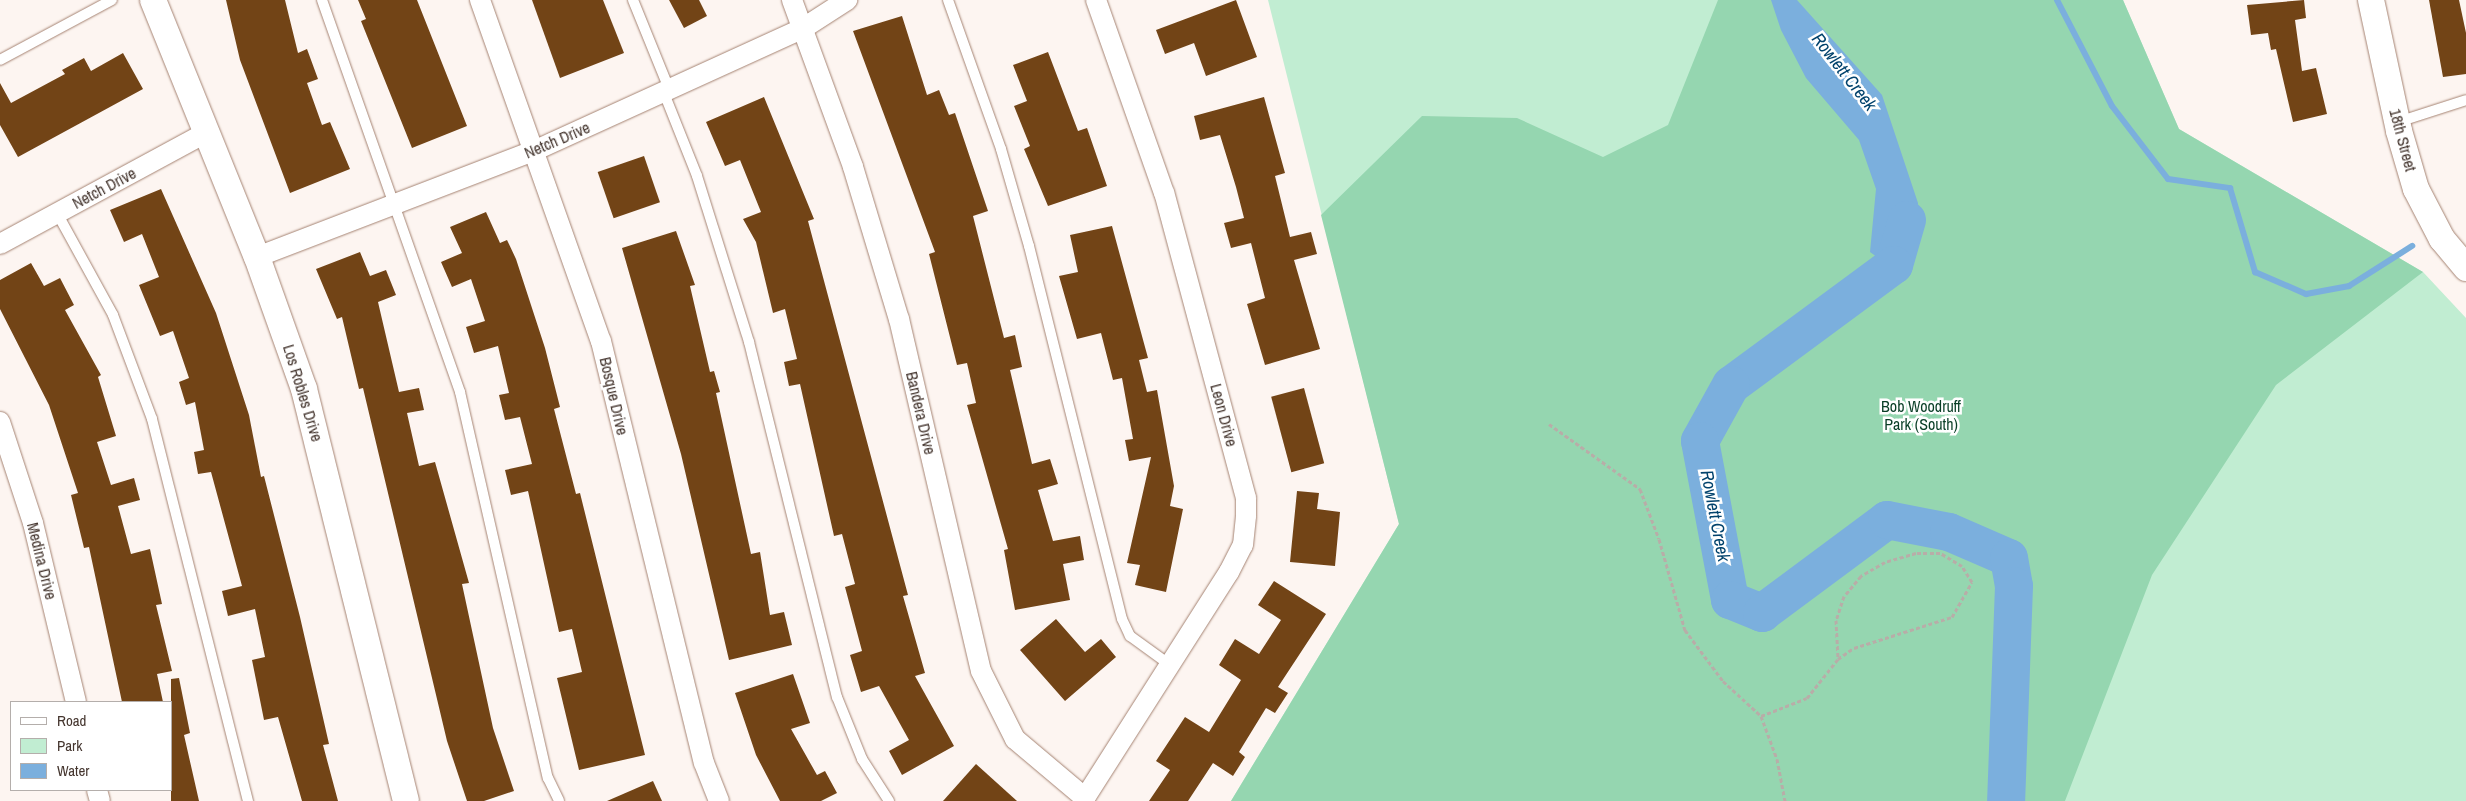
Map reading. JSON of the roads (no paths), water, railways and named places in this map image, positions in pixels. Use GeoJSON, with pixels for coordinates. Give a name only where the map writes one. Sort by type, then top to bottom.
{"type":"FeatureCollection","features":[{"type":"Feature","properties":{"kind":"street","name":"Los Robles Drive"},"geometry":{"type":"LineString","coordinates":[[153,0],[257,257],[304,389],[406,801]]}},
{"type":"Feature","properties":{"kind":"street","name":"Bosque Drive"},"geometry":{"type":"LineString","coordinates":[[480,0],[536,150],[601,342],[704,763],[719,801]]}},
{"type":"Feature","properties":{"kind":"street","name":"Bandera Drive"},"geometry":{"type":"LineString","coordinates":[[792,0],[853,167],[899,319],[981,671],[1015,738],[1084,799]]}},
{"type":"Feature","properties":{"kind":"street","name":"Netch Drive"},"geometry":{"type":"LineString","coordinates":[[257,257],[536,150],[802,29],[847,0]]}},
{"type":"Feature","properties":{"kind":"street","name":"Leon Drive"},"geometry":{"type":"LineString","coordinates":[[1084,799],[1244,545],[1246,498],[1164,192],[1096,0]]}},
{"type":"Feature","properties":{"kind":"street","name":"18th Street"},"geometry":{"type":"LineString","coordinates":[[2371,0],[2397,122],[2416,189],[2442,239],[2466,268]]}},
{"type":"Feature","properties":{"kind":"street","name":"Netch Drive"},"geometry":{"type":"LineString","coordinates":[[0,244],[207,132]]}},
{"type":"Feature","properties":{"kind":"street","name":"Medina Drive"},"geometry":{"type":"LineString","coordinates":[[0,422],[32,523],[76,701]]}},
{"type":"Feature","properties":{"kind":"lane"},"geometry":{"type":"LineString","coordinates":[[0,60],[112,0]]}},
{"type":"Feature","properties":{"kind":"lane"},"geometry":{"type":"LineString","coordinates":[[322,0],[397,202],[460,392],[548,778],[559,801]]}},
{"type":"Feature","properties":{"kind":"lane"},"geometry":{"type":"LineString","coordinates":[[633,0],[697,176],[749,342],[837,697],[862,759],[889,801]]}},
{"type":"Feature","properties":{"kind":"lane"},"geometry":{"type":"LineString","coordinates":[[948,0],[1001,150],[1029,246],[1122,619],[1130,636],[1170,665]]}},
{"type":"Feature","properties":{"kind":"lane"},"geometry":{"type":"LineString","coordinates":[[2397,122],[2466,100]]}},
{"type":"Feature","properties":{"kind":"lane"},"geometry":{"type":"LineString","coordinates":[[58,213],[113,315],[152,418],[248,801]]}},
{"type":"Feature","properties":{"kind":"water"},"geometry":{"type":"Polygon","coordinates":[[[1771,0],[1797,0],[1882,95],[1918,203],[1919,233],[1899,273],[1870,252],[1876,189],[1859,140],[1806,78],[1781,30],[1771,0]]]}},
{"type":"Feature","properties":{"kind":"waterway"},"geometry":{"type":"LineString","coordinates":[[2057,0],[2112,106],[2168,179],[2230,188],[2255,272],[2306,294],[2349,286],[2412,246]]}},
{"type":"Feature","properties":{"kind":"waterway","name":"Rowlett Creek"},"geometry":{"type":"LineString","coordinates":[[1907,220],[1894,265],[1731,385],[1700,441],[1730,600],[1762,613],[1887,520],[1949,532],[2009,558],[2014,586],[2006,801]]}},
{"type":"Feature","properties":{"kind":"park label","name":"Bob Woodruff Park (South)"},"geometry":{"type":"Point","coordinates":[1921,415]}}]}
